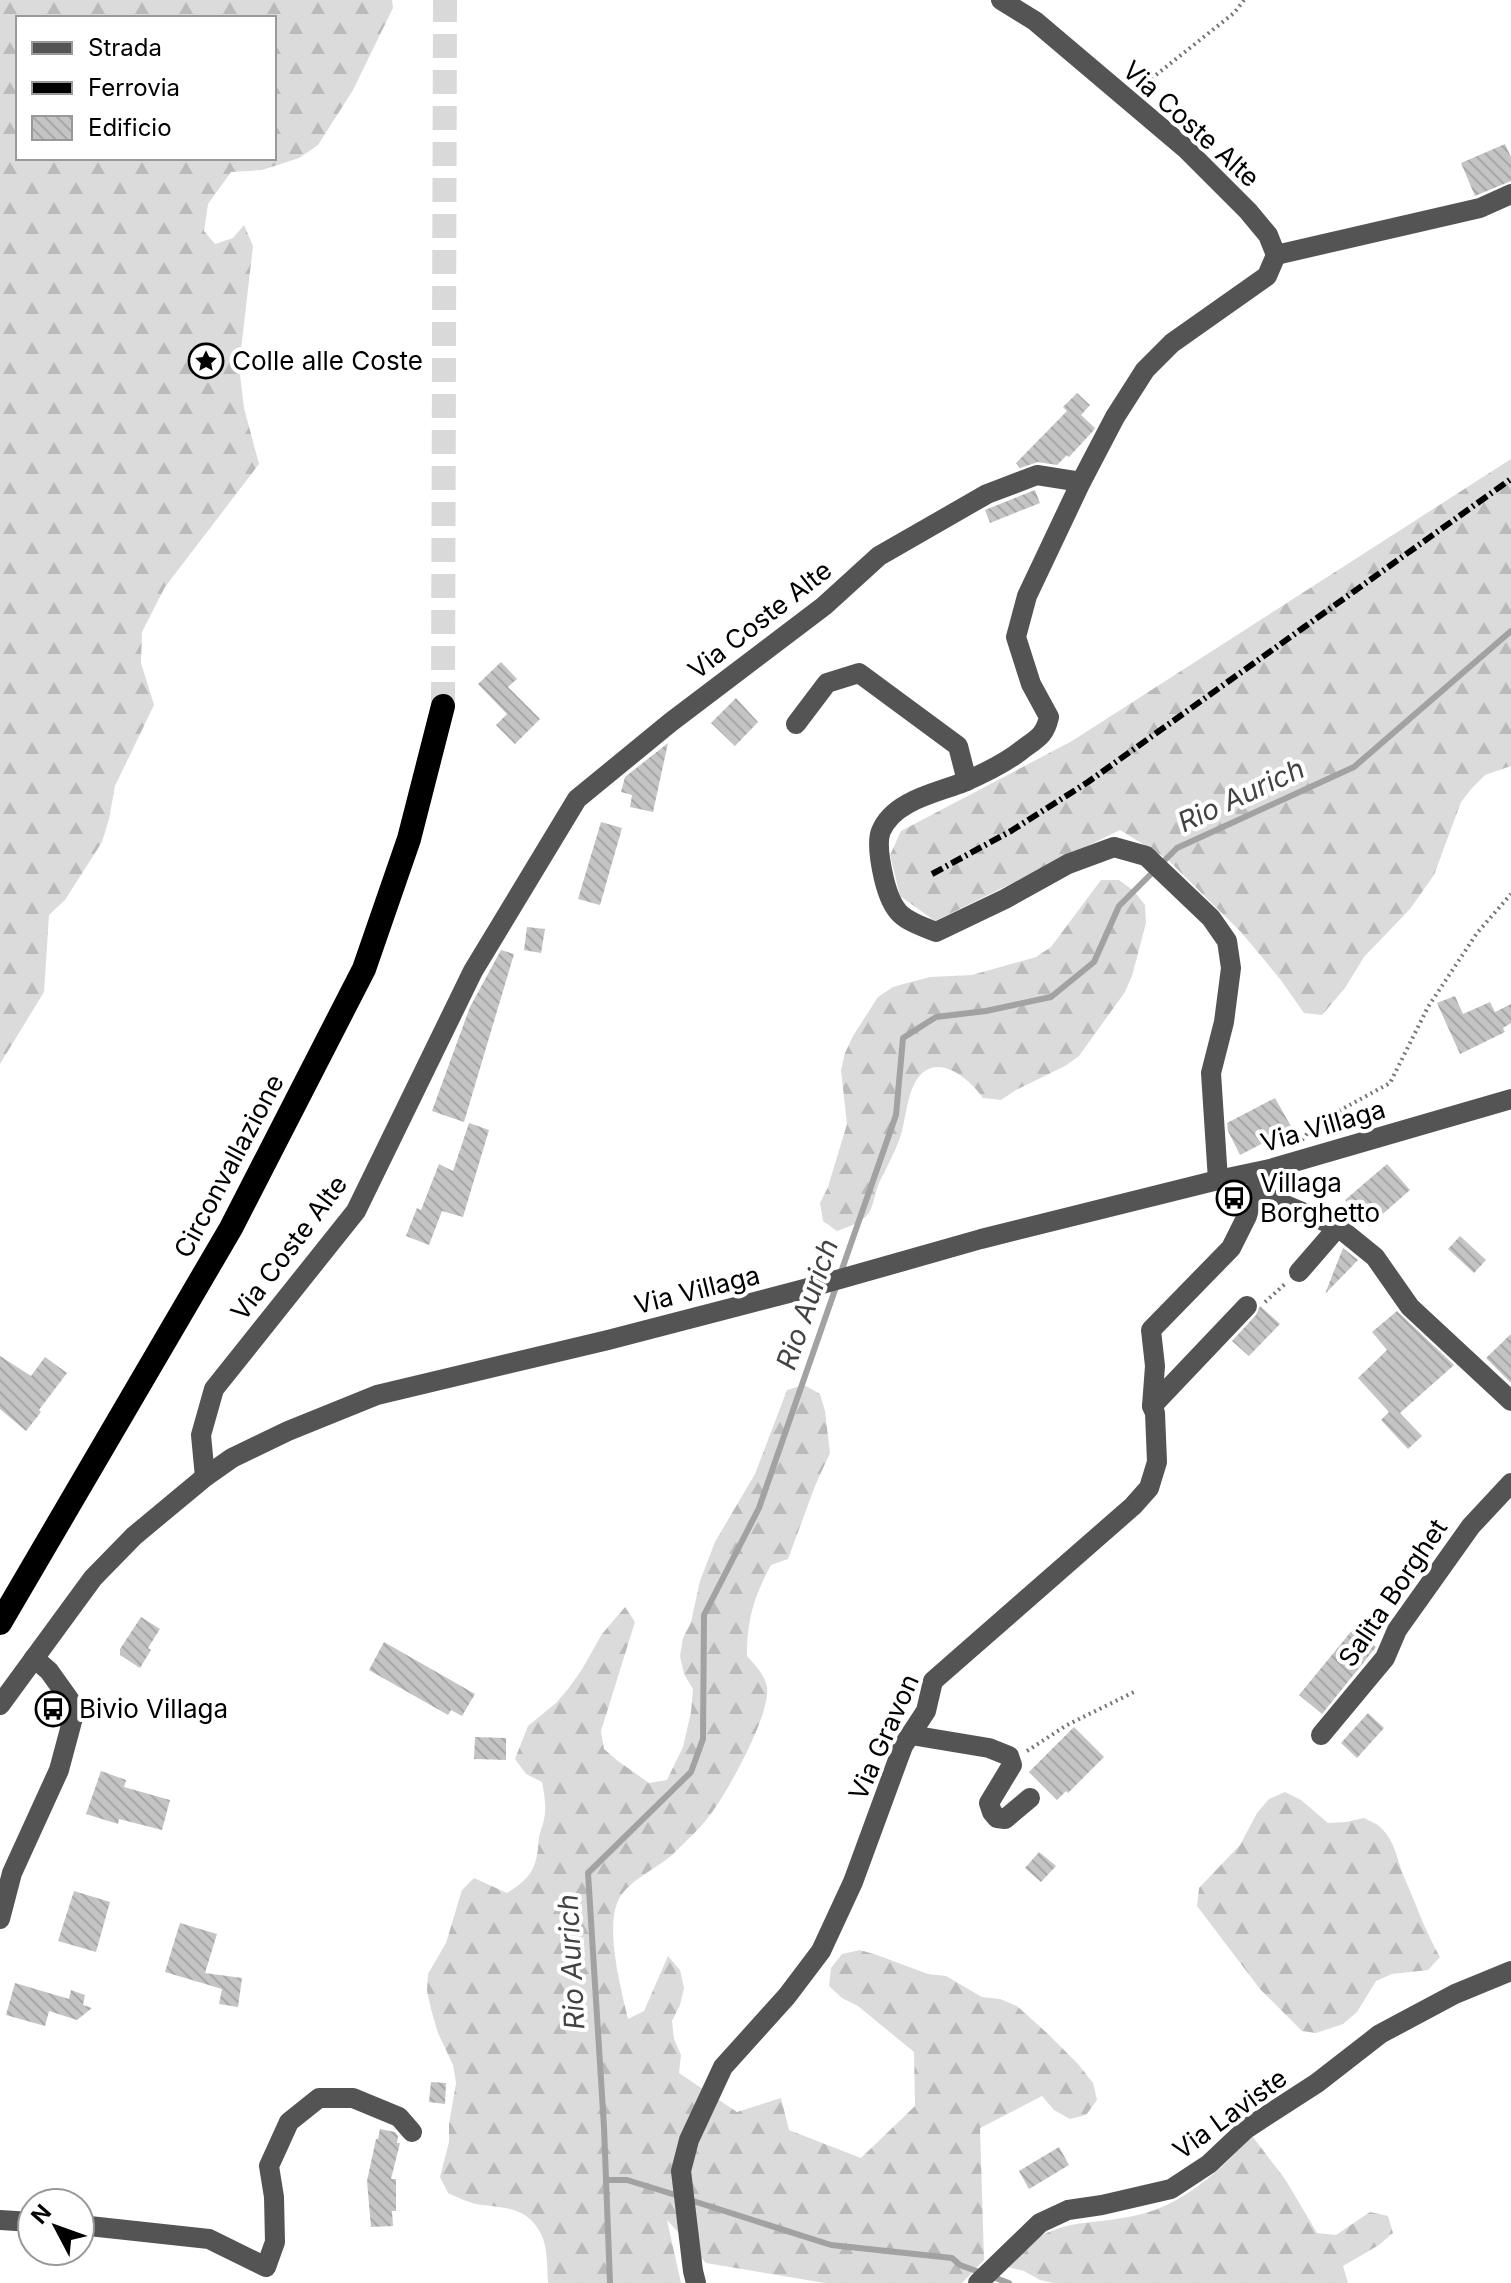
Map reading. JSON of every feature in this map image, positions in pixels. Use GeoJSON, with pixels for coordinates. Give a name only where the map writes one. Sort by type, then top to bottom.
{"type":"FeatureCollection","features":[{"type":"Feature","properties":{"kind":"highway","name":"Circonvallazione"},"geometry":{"type":"LineString","coordinates":[[0,1623],[231,1228],[364,969],[409,839],[443,706]]}},
{"type":"Feature","properties":{"kind":"street","name":"Via Coste Alte"},"geometry":{"type":"LineString","coordinates":[[1001,0],[1035,21],[1185,148],[1248,211],[1268,235],[1276,255]]}},
{"type":"Feature","properties":{"kind":"street"},"geometry":{"type":"LineString","coordinates":[[1218,1180],[1211,1073],[1224,1022],[1231,968],[1227,941],[1211,918],[1146,856],[1114,847],[1068,864],[936,932],[909,922],[893,908],[881,865],[880,832],[905,805],[967,781],[1009,760],[1045,732],[1049,717],[1031,684],[1016,637],[1027,596],[1081,482],[1115,417],[1145,370],[1172,343],[1267,276],[1276,255],[1480,208],[1511,194]]}},
{"type":"Feature","properties":{"kind":"street","name":"Via Coste Alte"},"geometry":{"type":"LineString","coordinates":[[205,1477],[201,1435],[214,1389],[356,1211],[473,971],[577,799],[671,722],[824,606],[879,556],[987,494],[1037,475],[1081,482]]}},
{"type":"Feature","properties":{"kind":"street"},"geometry":{"type":"LineString","coordinates":[[796,724],[827,683],[859,673],[958,746],[967,781]]}},
{"type":"Feature","properties":{"kind":"street","name":"Via Villaga"},"geometry":{"type":"LineString","coordinates":[[0,1705],[93,1578],[134,1536],[205,1477],[232,1458],[288,1431],[377,1395],[622,1336],[861,1274],[981,1239],[1275,1167],[1511,1099]]}},
{"type":"Feature","properties":{"kind":"street","name":"Via Gravon"},"geometry":{"type":"LineString","coordinates":[[696,2283],[681,2171],[689,2140],[723,2067],[787,1996],[821,1951],[853,1882],[903,1746],[926,1711],[933,1681],[1133,1506],[1149,1488],[1157,1462],[1152,1406],[1155,1366],[1151,1330],[1231,1248],[1247,1216],[1254,1192],[1275,1167]]}},
{"type":"Feature","properties":{"kind":"street"},"geometry":{"type":"LineString","coordinates":[[1254,1192],[1338,1227],[1375,1257],[1410,1307],[1511,1401]]}},
{"type":"Feature","properties":{"kind":"street"},"geometry":{"type":"LineString","coordinates":[[1299,1272],[1338,1227]]}},
{"type":"Feature","properties":{"kind":"street"},"geometry":{"type":"LineString","coordinates":[[1152,1406],[1247,1306]]}},
{"type":"Feature","properties":{"kind":"street","name":"Salita Borghet"},"geometry":{"type":"LineString","coordinates":[[1321,1735],[1385,1658],[1397,1630],[1471,1526],[1511,1483]]}},
{"type":"Feature","properties":{"kind":"street"},"geometry":{"type":"LineString","coordinates":[[0,1919],[12,1873],[59,1770],[74,1714],[69,1699],[49,1671],[34,1658]]}},
{"type":"Feature","properties":{"kind":"street"},"geometry":{"type":"LineString","coordinates":[[911,1735],[989,1748],[1009,1756],[1012,1765],[989,1803],[997,1818],[1005,1819],[1030,1798]]}},
{"type":"Feature","properties":{"kind":"street","name":"Via Laviste"},"geometry":{"type":"LineString","coordinates":[[978,2283],[1040,2223],[1068,2210],[1171,2189],[1209,2164],[1246,2129],[1317,2083],[1380,2034],[1455,1994],[1511,1971]]}},
{"type":"Feature","properties":{"kind":"street"},"geometry":{"type":"LineString","coordinates":[[96,2227],[209,2239],[266,2267],[275,2242],[274,2197],[269,2166],[289,2122],[319,2098],[353,2098],[399,2117],[412,2132]]}},
{"type":"Feature","properties":{"kind":"path"},"geometry":{"type":"LineString","coordinates":[[1127,99],[1234,13],[1244,0]]}},
{"type":"Feature","properties":{"kind":"path"},"geometry":{"type":"LineString","coordinates":[[1275,1167],[1315,1124],[1390,1083],[1428,1007],[1477,933],[1511,894]]}},
{"type":"Feature","properties":{"kind":"path"},"geometry":{"type":"LineString","coordinates":[[1247,1306],[1252,1309],[1260,1301],[1263,1304],[1299,1272]]}},
{"type":"Feature","properties":{"kind":"path"},"geometry":{"type":"LineString","coordinates":[[1009,1756],[1028,1751],[1067,1725],[1134,1692]]}},
{"type":"Feature","properties":{"kind":"green space"},"geometry":{"type":"Polygon","coordinates":[[[0,0],[392,0],[393,8],[353,90],[318,145],[299,158],[262,170],[231,172],[208,204],[204,231],[215,244],[233,238],[244,225],[253,246],[239,367],[244,408],[259,464],[165,587],[142,632],[141,663],[154,705],[115,786],[102,842],[65,900],[49,915],[44,992],[0,1064],[0,0]]]}},
{"type":"Feature","properties":{"kind":"green space"},"geometry":{"type":"Polygon","coordinates":[[[1511,459],[1511,766],[1485,775],[1461,802],[1434,875],[1410,909],[1364,957],[1345,988],[1322,1015],[1304,1013],[1241,932],[1167,859],[1120,830],[935,921],[900,896],[890,855],[901,831],[1072,741],[1511,459]]]}},
{"type":"Feature","properties":{"kind":"green space"},"geometry":{"type":"Polygon","coordinates":[[[1101,880],[1119,880],[1134,891],[1145,905],[1146,923],[1125,992],[1079,1056],[1001,1100],[983,1098],[967,1081],[948,1069],[928,1069],[919,1076],[912,1089],[900,1138],[869,1213],[859,1222],[837,1231],[823,1221],[820,1203],[847,1124],[841,1070],[845,1053],[878,997],[893,987],[930,977],[972,975],[1036,957],[1051,947],[1101,880]]]}},
{"type":"Feature","properties":{"kind":"green space"},"geometry":{"type":"Polygon","coordinates":[[[804,1385],[820,1394],[830,1453],[788,1559],[771,1565],[753,1609],[747,1656],[766,1683],[762,1715],[737,1772],[710,1815],[672,1855],[627,1888],[617,1903],[614,1945],[628,2019],[644,2011],[668,1956],[680,1970],[684,1988],[672,2021],[674,2039],[681,2055],[679,2073],[737,2112],[781,2098],[789,2130],[861,2158],[915,2106],[914,2052],[829,1986],[831,1968],[842,1954],[860,1950],[928,1974],[946,1976],[982,1997],[1000,1999],[1017,2006],[1078,2064],[1093,2083],[1097,2100],[1086,2115],[1070,2119],[1054,2110],[1042,2096],[980,2128],[984,2260],[962,2283],[825,2283],[706,2263],[667,2220],[681,2283],[548,2283],[543,2239],[530,2219],[516,2211],[474,2203],[448,2193],[440,2177],[449,2142],[456,2083],[453,2065],[431,2009],[427,1991],[428,1974],[446,1943],[462,1890],[474,1878],[507,1893],[523,1882],[532,1870],[545,1814],[542,1782],[526,1774],[515,1759],[528,1726],[568,1689],[602,1634],[625,1607],[635,1622],[601,1731],[604,1749],[649,1783],[667,1780],[683,1747],[691,1712],[693,1689],[684,1674],[680,1656],[700,1581],[715,1542],[755,1474],[787,1390],[804,1385]]]}},
{"type":"Feature","properties":{"kind":"green space"},"geometry":{"type":"Polygon","coordinates":[[[1285,1792],[1301,1800],[1328,1823],[1364,1818],[1385,1832],[1440,1957],[1428,1970],[1392,1974],[1376,1981],[1357,2012],[1343,2024],[1316,2033],[1302,2031],[1260,1989],[1197,1906],[1199,1888],[1240,1845],[1257,1813],[1269,1799],[1285,1792]]]}},
{"type":"Feature","properties":{"kind":"green space"},"geometry":{"type":"Polygon","coordinates":[[[1252,2136],[1285,2179],[1317,2233],[1336,2235],[1370,2212],[1388,2216],[1393,2233],[1343,2266],[1348,2283],[1054,2283],[995,2264],[1031,2241],[1060,2228],[1134,2216],[1169,2204],[1208,2179],[1252,2136]]]}},
{"type":"Feature","properties":{"kind":"building"},"geometry":{"type":"Polygon","coordinates":[[[1505,144],[1511,157],[1511,181],[1475,196],[1461,163],[1505,144]]]}},
{"type":"Feature","properties":{"kind":"building"},"geometry":{"type":"Polygon","coordinates":[[[1077,393],[1090,405],[1081,415],[1095,428],[1093,431],[1069,457],[1067,455],[1057,465],[1038,462],[1020,468],[1016,463],[1067,411],[1063,407],[1077,393]]]}},
{"type":"Feature","properties":{"kind":"building"},"geometry":{"type":"Polygon","coordinates":[[[1035,490],[1040,503],[990,523],[985,510],[1035,490]]]}},
{"type":"Feature","properties":{"kind":"building"},"geometry":{"type":"Polygon","coordinates":[[[501,662],[517,679],[508,687],[540,719],[515,744],[496,725],[507,714],[478,684],[501,662]]]}},
{"type":"Feature","properties":{"kind":"building"},"geometry":{"type":"Polygon","coordinates":[[[736,698],[758,722],[735,746],[711,723],[736,698]]]}},
{"type":"Feature","properties":{"kind":"building"},"geometry":{"type":"Polygon","coordinates":[[[668,743],[653,812],[630,807],[632,795],[621,792],[625,777],[668,743]]]}},
{"type":"Feature","properties":{"kind":"building"},"geometry":{"type":"Polygon","coordinates":[[[601,822],[622,828],[600,905],[578,899],[601,822]]]}},
{"type":"Feature","properties":{"kind":"building"},"geometry":{"type":"Polygon","coordinates":[[[527,927],[545,929],[541,953],[524,950],[527,927]]]}},
{"type":"Feature","properties":{"kind":"building"},"geometry":{"type":"Polygon","coordinates":[[[501,950],[514,954],[464,1122],[432,1111],[470,1007],[501,950]]]}},
{"type":"Feature","properties":{"kind":"building"},"geometry":{"type":"Polygon","coordinates":[[[1455,996],[1463,1014],[1490,1002],[1495,1012],[1511,1004],[1511,1023],[1503,1028],[1505,1032],[1460,1054],[1437,1003],[1455,996]]]}},
{"type":"Feature","properties":{"kind":"building"},"geometry":{"type":"Polygon","coordinates":[[[1275,1098],[1292,1128],[1240,1155],[1227,1123],[1275,1098]]]}},
{"type":"Feature","properties":{"kind":"building"},"geometry":{"type":"Polygon","coordinates":[[[469,1123],[489,1130],[463,1217],[442,1211],[429,1245],[406,1236],[417,1208],[421,1210],[439,1164],[453,1171],[469,1123]]]}},
{"type":"Feature","properties":{"kind":"building"},"geometry":{"type":"Polygon","coordinates":[[[1387,1164],[1410,1190],[1369,1226],[1345,1200],[1387,1164]]]}},
{"type":"Feature","properties":{"kind":"building"},"geometry":{"type":"Polygon","coordinates":[[[1460,1236],[1486,1260],[1474,1273],[1448,1249],[1460,1236]]]}},
{"type":"Feature","properties":{"kind":"building"},"geometry":{"type":"Polygon","coordinates":[[[1343,1248],[1358,1260],[1325,1294],[1343,1248]]]}},
{"type":"Feature","properties":{"kind":"building"},"geometry":{"type":"Polygon","coordinates":[[[1260,1306],[1280,1324],[1249,1356],[1232,1341],[1256,1315],[1260,1306]]]}},
{"type":"Feature","properties":{"kind":"building"},"geometry":{"type":"Polygon","coordinates":[[[1397,1311],[1454,1365],[1400,1413],[1422,1436],[1408,1449],[1381,1420],[1389,1412],[1358,1378],[1387,1350],[1372,1332],[1397,1311]]]}},
{"type":"Feature","properties":{"kind":"building"},"geometry":{"type":"Polygon","coordinates":[[[1511,1334],[1511,1383],[1486,1358],[1511,1334]]]}},
{"type":"Feature","properties":{"kind":"building"},"geometry":{"type":"Polygon","coordinates":[[[0,1356],[31,1376],[45,1357],[67,1373],[26,1431],[0,1409],[0,1356]]]}},
{"type":"Feature","properties":{"kind":"building"},"geometry":{"type":"Polygon","coordinates":[[[141,1617],[160,1629],[140,1668],[120,1655],[120,1649],[141,1617]]]}},
{"type":"Feature","properties":{"kind":"building"},"geometry":{"type":"Polygon","coordinates":[[[1354,1628],[1376,1647],[1322,1714],[1299,1695],[1354,1628]]]}},
{"type":"Feature","properties":{"kind":"building"},"geometry":{"type":"Polygon","coordinates":[[[384,1642],[475,1694],[462,1716],[451,1710],[448,1715],[369,1670],[384,1642]]]}},
{"type":"Feature","properties":{"kind":"building"},"geometry":{"type":"Polygon","coordinates":[[[1368,1713],[1384,1728],[1357,1758],[1341,1743],[1368,1713]]]}},
{"type":"Feature","properties":{"kind":"building"},"geometry":{"type":"Polygon","coordinates":[[[1074,1727],[1104,1757],[1057,1800],[1029,1772],[1074,1727]]]}},
{"type":"Feature","properties":{"kind":"building"},"geometry":{"type":"Polygon","coordinates":[[[475,1737],[506,1738],[506,1760],[474,1759],[475,1737]]]}},
{"type":"Feature","properties":{"kind":"building"},"geometry":{"type":"Polygon","coordinates":[[[101,1771],[126,1780],[124,1787],[170,1800],[162,1830],[119,1819],[118,1824],[86,1814],[101,1771]]]}},
{"type":"Feature","properties":{"kind":"building"},"geometry":{"type":"Polygon","coordinates":[[[1039,1852],[1056,1866],[1041,1882],[1025,1868],[1039,1852]]]}},
{"type":"Feature","properties":{"kind":"building"},"geometry":{"type":"Polygon","coordinates":[[[74,1891],[110,1902],[96,1952],[58,1941],[74,1891]]]}},
{"type":"Feature","properties":{"kind":"building"},"geometry":{"type":"Polygon","coordinates":[[[180,1923],[217,1934],[205,1973],[242,1978],[238,2007],[219,2004],[222,1989],[165,1972],[180,1923]]]}},
{"type":"Feature","properties":{"kind":"building"},"geometry":{"type":"Polygon","coordinates":[[[15,1983],[69,1999],[71,1990],[85,1995],[83,2005],[92,2008],[77,2020],[49,2011],[45,2026],[6,2015],[15,1983]]]}},
{"type":"Feature","properties":{"kind":"building"},"geometry":{"type":"Polygon","coordinates":[[[431,2082],[446,2083],[445,2104],[429,2102],[431,2082]]]}},
{"type":"Feature","properties":{"kind":"building"},"geometry":{"type":"Polygon","coordinates":[[[380,2129],[395,2132],[397,2143],[400,2143],[391,2179],[396,2179],[396,2211],[392,2211],[393,2226],[371,2227],[367,2181],[380,2129]]]}},
{"type":"Feature","properties":{"kind":"building"},"geometry":{"type":"Polygon","coordinates":[[[1059,2147],[1069,2165],[1029,2189],[1019,2171],[1059,2147]]]}},
{"type":"Feature","properties":{"kind":"waterway","name":"Rio Aurich"},"geometry":{"type":"LineString","coordinates":[[841,1272],[896,1115],[903,1038],[936,1017],[986,1011],[1051,997],[1094,962],[1119,906],[1177,848],[1354,767],[1511,631]]}},
{"type":"Feature","properties":{"kind":"waterway","name":"Rio Aurich"},"geometry":{"type":"LineString","coordinates":[[610,2283],[588,1873],[691,1772],[703,1739],[704,1615],[759,1508],[836,1287]]}},
{"type":"Feature","properties":{"kind":"waterway"},"geometry":{"type":"LineString","coordinates":[[606,2180],[627,2180],[679,2196]]}},
{"type":"Feature","properties":{"kind":"waterway"},"geometry":{"type":"LineString","coordinates":[[690,2200],[831,2245],[952,2258],[960,2265],[1009,2283]]}},
{"type":"Feature","properties":{"kind":"tunnel"},"geometry":{"type":"LineString","coordinates":[[443,706],[445,0]]}},
{"type":"Feature","properties":{"kind":"railway"},"geometry":{"type":"LineString","coordinates":[[932,874],[1011,831],[1088,782],[1511,479]]}},
{"type":"Feature","properties":{"kind":"place","name":"Colle alle Coste"},"geometry":{"type":"Point","coordinates":[206,361]}},
{"type":"Feature","properties":{"kind":"place","name":"Villaga Borghetto"},"geometry":{"type":"Point","coordinates":[1234,1198]}},
{"type":"Feature","properties":{"kind":"place","name":"Bivio Villaga"},"geometry":{"type":"Point","coordinates":[53,1709]}}]}
